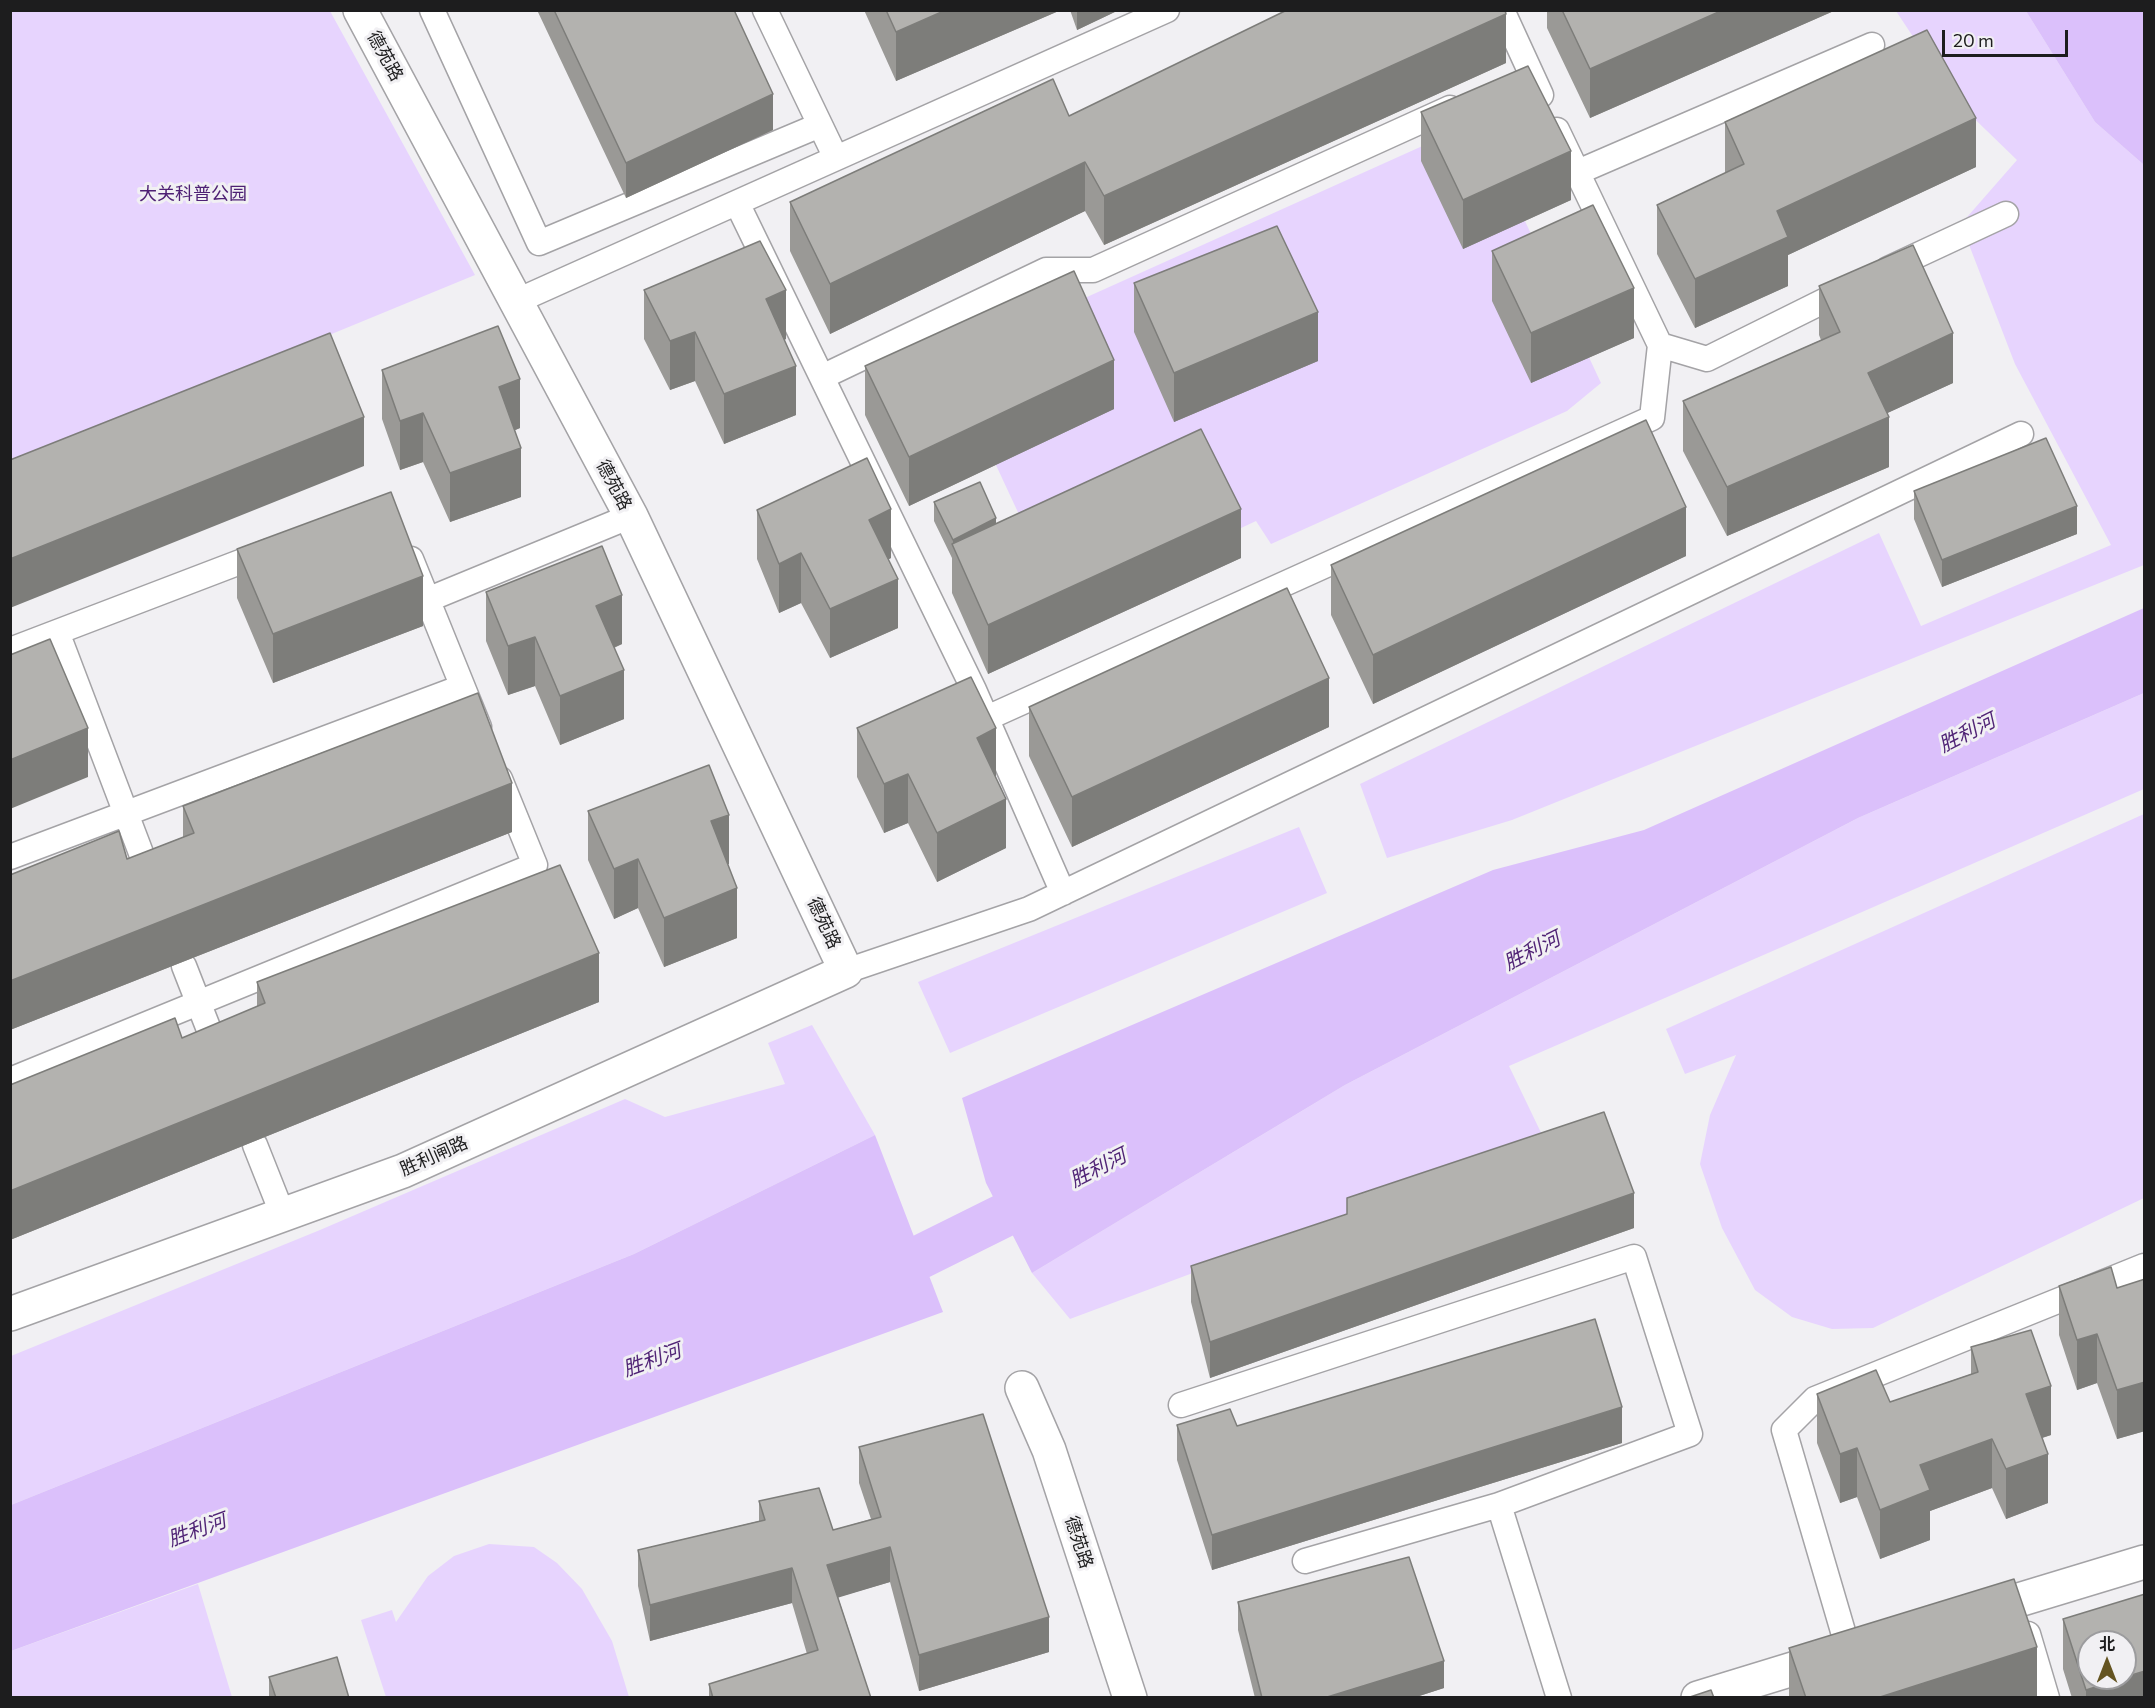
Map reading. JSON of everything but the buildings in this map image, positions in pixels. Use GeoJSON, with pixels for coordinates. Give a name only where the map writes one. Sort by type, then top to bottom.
{"type":"FeatureCollection","features":[{"type":"Feature","properties":{"kind":"street","name":"德苑路"},"geometry":{"type":"LineString","coordinates":[[360,10],[631,516],[846,970]]}},
{"type":"Feature","properties":{"kind":"street","name":"胜利闸路"},"geometry":{"type":"LineString","coordinates":[[10,1314],[282,1213],[403,1171],[846,970]]}},
{"type":"Feature","properties":{"kind":"street","name":"德苑路"},"geometry":{"type":"LineString","coordinates":[[1022,1388],[1049,1450],[1130,1698]]}},
{"type":"Feature","properties":{"kind":"street"},"geometry":{"type":"LineString","coordinates":[[1950,1621],[2145,1562]]}},
{"type":"Feature","properties":{"kind":"street"},"geometry":{"type":"LineString","coordinates":[[1698,1698],[1738,1692],[1883,1642]]}},
{"type":"Feature","properties":{"kind":"lane"},"geometry":{"type":"LineString","coordinates":[[432,10],[539,243],[820,125]]}},
{"type":"Feature","properties":{"kind":"lane"},"geometry":{"type":"LineString","coordinates":[[765,10],[836,158]]}},
{"type":"Feature","properties":{"kind":"lane"},"geometry":{"type":"LineString","coordinates":[[517,301],[1167,10]]}},
{"type":"Feature","properties":{"kind":"lane"},"geometry":{"type":"LineString","coordinates":[[987,718],[1652,418],[1660,345],[1578,172],[1520,77],[1502,10]]}},
{"type":"Feature","properties":{"kind":"lane"},"geometry":{"type":"LineString","coordinates":[[1578,172],[1872,45]]}},
{"type":"Feature","properties":{"kind":"lane"},"geometry":{"type":"LineString","coordinates":[[822,377],[1046,270],[1093,270],[1467,101]]}},
{"type":"Feature","properties":{"kind":"lane"},"geometry":{"type":"LineString","coordinates":[[737,203],[987,718],[1063,894]]}},
{"type":"Feature","properties":{"kind":"lane"},"geometry":{"type":"LineString","coordinates":[[1660,345],[1707,360],[1936,245],[2006,214]]}},
{"type":"Feature","properties":{"kind":"lane"},"geometry":{"type":"LineString","coordinates":[[846,970],[1029,909],[1063,894],[2022,434]]}},
{"type":"Feature","properties":{"kind":"lane"},"geometry":{"type":"LineString","coordinates":[[427,600],[631,516]]}},
{"type":"Feature","properties":{"kind":"lane"},"geometry":{"type":"LineString","coordinates":[[10,1080],[535,866],[402,536]]}},
{"type":"Feature","properties":{"kind":"lane"},"geometry":{"type":"LineString","coordinates":[[10,650],[289,543]]}},
{"type":"Feature","properties":{"kind":"lane"},"geometry":{"type":"LineString","coordinates":[[57,632],[154,888]]}},
{"type":"Feature","properties":{"kind":"lane"},"geometry":{"type":"LineString","coordinates":[[10,857],[462,687]]}},
{"type":"Feature","properties":{"kind":"lane"},"geometry":{"type":"LineString","coordinates":[[184,966],[223,1064]]}},
{"type":"Feature","properties":{"kind":"lane"},"geometry":{"type":"LineString","coordinates":[[255,1145],[282,1213]]}},
{"type":"Feature","properties":{"kind":"lane"},"geometry":{"type":"LineString","coordinates":[[1181,1405],[1634,1257],[1690,1434],[1498,1504],[1305,1561]]}},
{"type":"Feature","properties":{"kind":"lane"},"geometry":{"type":"LineString","coordinates":[[1849,1652],[1784,1430],[1815,1400],[2145,1266]]}},
{"type":"Feature","properties":{"kind":"lane"},"geometry":{"type":"LineString","coordinates":[[1498,1504],[1559,1698]]}},
{"type":"Feature","properties":{"kind":"lane"},"geometry":{"type":"LineString","coordinates":[[2018,1600],[2047,1698]]}},
{"type":"Feature","properties":{"kind":"green space","name":"大关科普公园"},"geometry":{"type":"Polygon","coordinates":[[[11,11],[330,11],[475,275],[11,466],[11,11]]]}},
{"type":"Feature","properties":{"kind":"green space"},"geometry":{"type":"Polygon","coordinates":[[[1896,11],[2026,11],[2095,122],[2144,165],[2144,565],[1512,820],[1387,858],[1360,784],[1879,533],[1921,626],[2111,545],[2015,364],[1961,224],[2017,160],[1955,100],[1896,11]]]}},
{"type":"Feature","properties":{"kind":"green space"},"geometry":{"type":"Polygon","coordinates":[[[1478,121],[1601,383],[1567,411],[1271,544],[1256,521],[1064,611],[947,360],[1478,121]]]}},
{"type":"Feature","properties":{"kind":"green space"},"geometry":{"type":"Polygon","coordinates":[[[2144,693],[2144,789],[1509,1066],[1545,1141],[1070,1319],[1032,1273],[1345,1085],[1858,818],[2144,693]]]}},
{"type":"Feature","properties":{"kind":"green space"},"geometry":{"type":"Polygon","coordinates":[[[2144,814],[2144,1198],[1873,1328],[1832,1329],[1792,1317],[1755,1290],[1722,1228],[1700,1164],[1710,1115],[1736,1055],[1685,1074],[1666,1029],[2144,814]]]}},
{"type":"Feature","properties":{"kind":"green space"},"geometry":{"type":"Polygon","coordinates":[[[1299,827],[1327,893],[950,1053],[918,982],[1299,827]]]}},
{"type":"Feature","properties":{"kind":"green space"},"geometry":{"type":"Polygon","coordinates":[[[812,1025],[875,1135],[634,1254],[11,1505],[11,1356],[320,1230],[625,1099],[665,1117],[785,1084],[768,1043],[812,1025]]]}},
{"type":"Feature","properties":{"kind":"green space"},"geometry":{"type":"Polygon","coordinates":[[[489,1544],[534,1547],[557,1563],[582,1589],[612,1641],[629,1697],[386,1697],[361,1620],[392,1610],[396,1622],[428,1576],[454,1556],[489,1544]]]}},
{"type":"Feature","properties":{"kind":"green space"},"geometry":{"type":"Polygon","coordinates":[[[198,1584],[232,1697],[11,1697],[11,1651],[198,1584]]]}},
{"type":"Feature","properties":{"kind":"water"},"geometry":{"type":"Polygon","coordinates":[[[2026,11],[2144,11],[2144,165],[2095,122],[2026,11]]]}},
{"type":"Feature","properties":{"kind":"water"},"geometry":{"type":"Polygon","coordinates":[[[2144,608],[2144,693],[1858,818],[1345,1085],[1032,1273],[986,1183],[962,1098],[1493,870],[1644,830],[2144,608]]]}},
{"type":"Feature","properties":{"kind":"water"},"geometry":{"type":"Polygon","coordinates":[[[875,1135],[943,1312],[11,1651],[11,1505],[634,1254],[875,1135]]]}},
{"type":"Feature","properties":{"kind":"waterway","name":"胜利河"},"geometry":{"type":"LineString","coordinates":[[870,1279],[896,1269],[1055,1190]]}}]}
